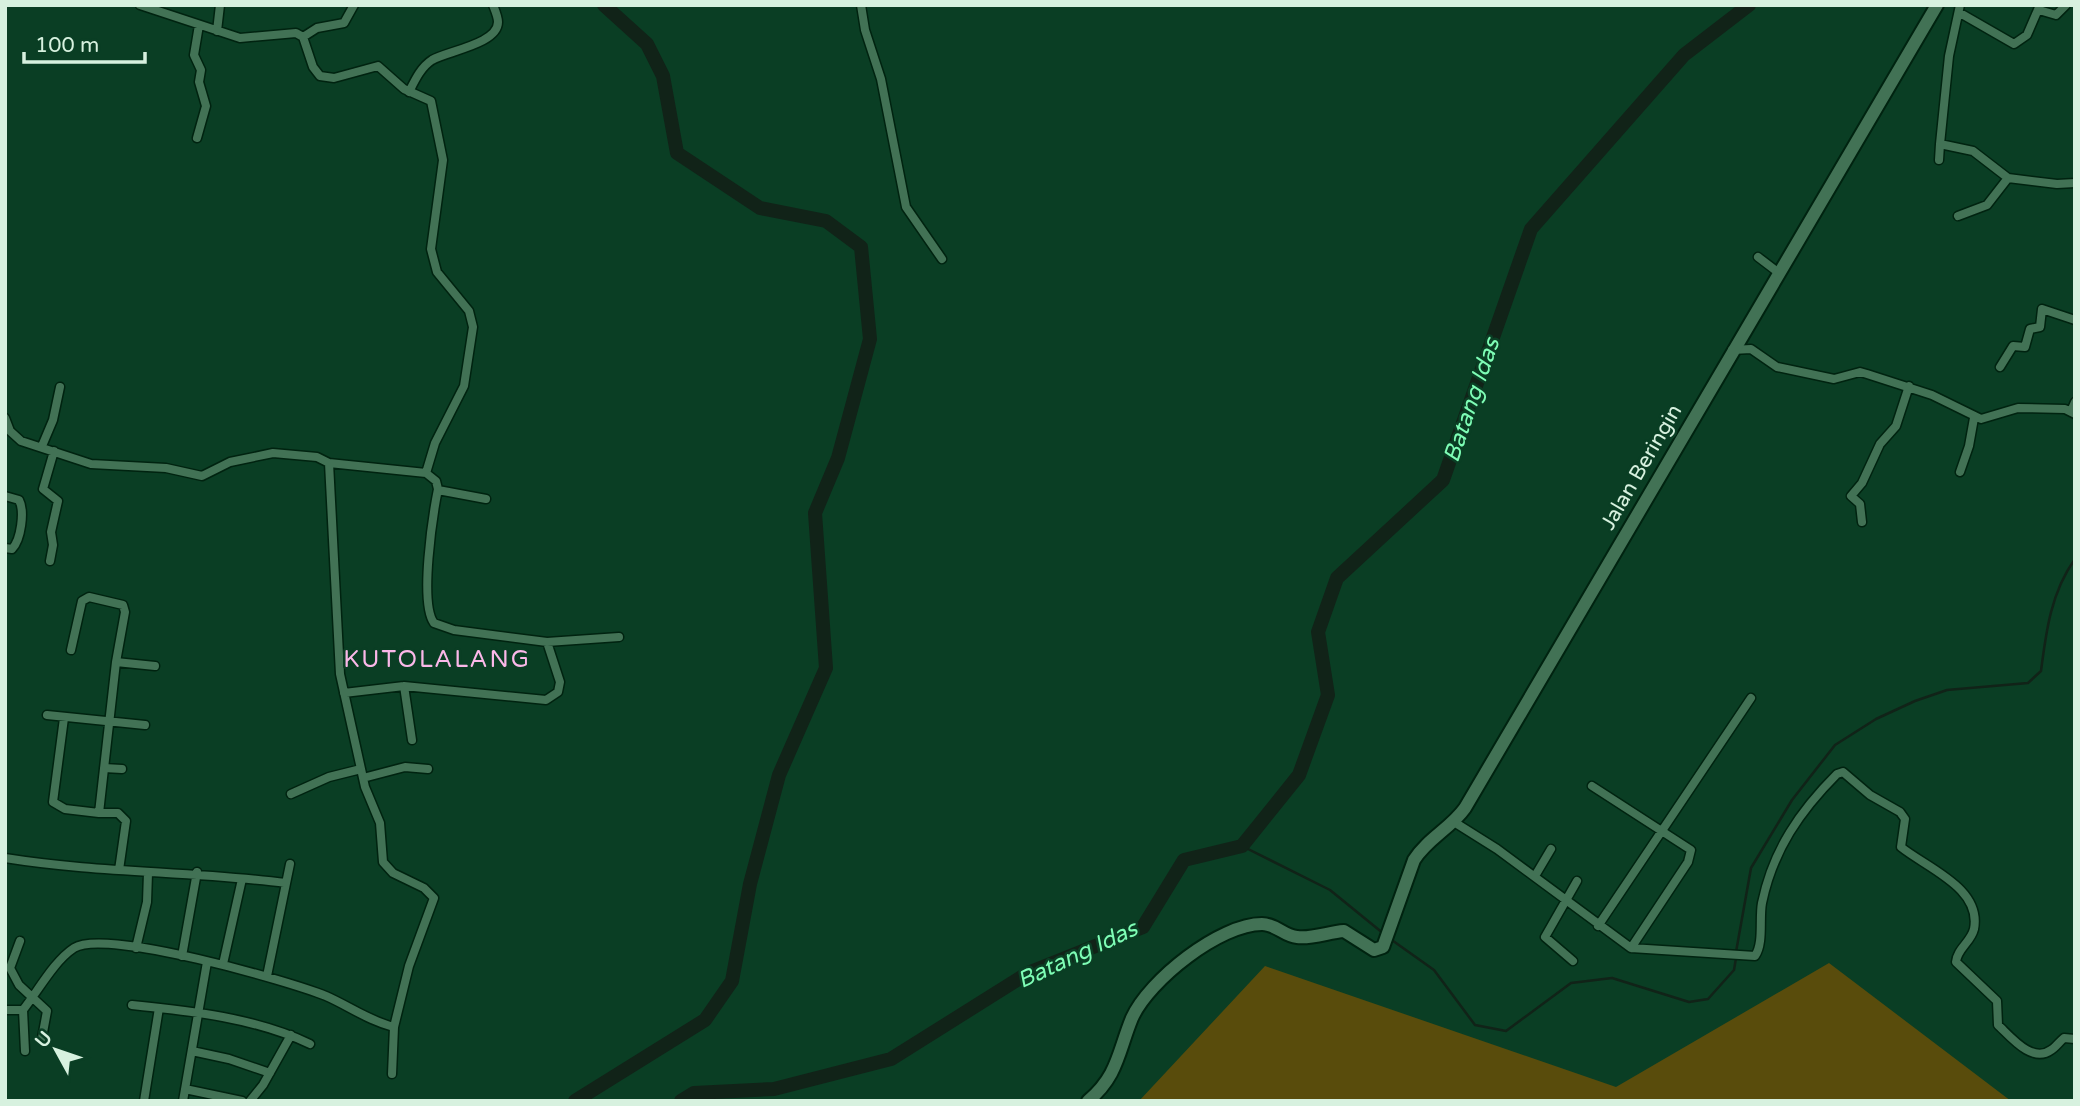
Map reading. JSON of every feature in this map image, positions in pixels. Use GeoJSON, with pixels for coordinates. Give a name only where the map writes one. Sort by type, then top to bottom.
{"type":"FeatureCollection","features":[{"type":"Feature","properties":{"kind":"street"},"geometry":{"type":"LineString","coordinates":[[140,5],[247,39],[292,33],[303,37]]}},
{"type":"Feature","properties":{"kind":"street"},"geometry":{"type":"LineString","coordinates":[[217,31],[220,5]]}},
{"type":"Feature","properties":{"kind":"street"},"geometry":{"type":"LineString","coordinates":[[303,37],[317,28],[344,23],[354,5]]}},
{"type":"Feature","properties":{"kind":"street"},"geometry":{"type":"LineString","coordinates":[[409,92],[420,72],[432,60],[472,46],[493,33],[498,22],[493,5]]}},
{"type":"Feature","properties":{"kind":"street"},"geometry":{"type":"LineString","coordinates":[[861,5],[865,30],[881,79],[906,206],[942,258]]}},
{"type":"Feature","properties":{"kind":"street","name":"Jalan Beringin"},"geometry":{"type":"LineString","coordinates":[[1088,1101],[1111,1078],[1134,1014],[1144,1000],[1170,972],[1212,941],[1249,926],[1265,924],[1300,938],[1344,931],[1374,950],[1383,947],[1394,923],[1414,860],[1422,849],[1454,822],[1937,5]]}},
{"type":"Feature","properties":{"kind":"street"},"geometry":{"type":"LineString","coordinates":[[1939,160],[1949,56],[1960,9],[2014,44],[2028,35],[2040,8],[2056,15],[2066,5]]}},
{"type":"Feature","properties":{"kind":"street"},"geometry":{"type":"LineString","coordinates":[[197,138],[205,106],[200,82],[201,69],[194,58],[200,25]]}},
{"type":"Feature","properties":{"kind":"street"},"geometry":{"type":"LineString","coordinates":[[303,37],[313,67],[320,76],[334,78],[378,66],[409,92],[430,101],[442,150],[442,186],[431,238],[433,260],[443,280],[469,311],[473,327],[464,386],[435,443],[426,473]]}},
{"type":"Feature","properties":{"kind":"street"},"geometry":{"type":"LineString","coordinates":[[1940,144],[1973,151],[2008,178],[2057,184],[2075,183]]}},
{"type":"Feature","properties":{"kind":"street"},"geometry":{"type":"LineString","coordinates":[[1958,216],[1987,205],[2008,178]]}},
{"type":"Feature","properties":{"kind":"street"},"geometry":{"type":"LineString","coordinates":[[1758,257],[1779,273]]}},
{"type":"Feature","properties":{"kind":"street"},"geometry":{"type":"LineString","coordinates":[[2000,367],[2013,346],[2025,347],[2031,328],[2040,327],[2042,309],[2075,320]]}},
{"type":"Feature","properties":{"kind":"street"},"geometry":{"type":"LineString","coordinates":[[1732,350],[1751,349],[1777,367],[1834,379],[1860,372],[1909,386],[1962,409],[1974,418],[1986,418],[2018,408],[2073,413],[2075,402]]}},
{"type":"Feature","properties":{"kind":"street"},"geometry":{"type":"LineString","coordinates":[[1861,522],[1860,504],[1852,494],[1861,483],[1880,444],[1896,426],[1909,386]]}},
{"type":"Feature","properties":{"kind":"street"},"geometry":{"type":"LineString","coordinates":[[43,446],[53,420],[60,387]]}},
{"type":"Feature","properties":{"kind":"street"},"geometry":{"type":"LineString","coordinates":[[5,418],[10,431],[21,441],[43,446],[91,464],[166,468],[202,476],[230,462],[273,453],[317,457],[329,463],[426,473],[436,481],[438,490],[431,537],[428,608],[434,623],[454,630],[547,642],[619,637]]}},
{"type":"Feature","properties":{"kind":"street"},"geometry":{"type":"LineString","coordinates":[[1959,472],[1969,446],[1974,418]]}},
{"type":"Feature","properties":{"kind":"street"},"geometry":{"type":"LineString","coordinates":[[50,561],[53,545],[51,532],[58,501],[45,493],[43,485],[54,451]]}},
{"type":"Feature","properties":{"kind":"street"},"geometry":{"type":"LineString","coordinates":[[329,463],[333,583],[344,693],[363,778],[380,823],[383,862],[386,868],[433,896],[410,965],[394,1027],[392,1074]]}},
{"type":"Feature","properties":{"kind":"street"},"geometry":{"type":"LineString","coordinates":[[438,490],[486,499]]}},
{"type":"Feature","properties":{"kind":"street"},"geometry":{"type":"LineString","coordinates":[[5,496],[15,498],[22,506],[17,543],[12,548],[5,548]]}},
{"type":"Feature","properties":{"kind":"street"},"geometry":{"type":"LineString","coordinates":[[71,650],[82,601],[89,597],[121,604],[125,612],[108,723],[99,813]]}},
{"type":"Feature","properties":{"kind":"street"},"geometry":{"type":"LineString","coordinates":[[344,693],[404,686],[546,700],[558,692],[560,682],[547,642]]}},
{"type":"Feature","properties":{"kind":"street"},"geometry":{"type":"LineString","coordinates":[[116,662],[155,666]]}},
{"type":"Feature","properties":{"kind":"street"},"geometry":{"type":"LineString","coordinates":[[404,686],[412,740]]}},
{"type":"Feature","properties":{"kind":"street"},"geometry":{"type":"LineString","coordinates":[[1598,926],[1751,698]]}},
{"type":"Feature","properties":{"kind":"street"},"geometry":{"type":"LineString","coordinates":[[47,715],[145,725]]}},
{"type":"Feature","properties":{"kind":"street"},"geometry":{"type":"LineString","coordinates":[[64,718],[53,802],[65,809],[118,813],[126,821],[119,870]]}},
{"type":"Feature","properties":{"kind":"street"},"geometry":{"type":"LineString","coordinates":[[363,778],[405,767],[428,769]]}},
{"type":"Feature","properties":{"kind":"street"},"geometry":{"type":"LineString","coordinates":[[104,768],[122,769]]}},
{"type":"Feature","properties":{"kind":"street"},"geometry":{"type":"LineString","coordinates":[[291,794],[329,777],[361,769]]}},
{"type":"Feature","properties":{"kind":"street"},"geometry":{"type":"LineString","coordinates":[[1454,822],[1535,876],[1598,926],[1631,948],[1755,956],[1759,950],[1760,916],[1777,852],[1802,812],[1837,774],[1843,772],[1870,795],[1900,812],[1905,820],[1901,847],[1945,877],[1968,899],[1975,916],[1974,930],[1958,953],[1956,962],[1997,1002],[1998,1025],[2026,1050],[2035,1052],[2051,1051],[2064,1038],[2075,1039]]}},
{"type":"Feature","properties":{"kind":"street"},"geometry":{"type":"LineString","coordinates":[[1592,786],[1686,845],[1692,853],[1631,948]]}},
{"type":"Feature","properties":{"kind":"street"},"geometry":{"type":"LineString","coordinates":[[1535,876],[1551,849]]}},
{"type":"Feature","properties":{"kind":"street"},"geometry":{"type":"LineString","coordinates":[[5,858],[37,864],[148,873],[197,872],[286,883]]}},
{"type":"Feature","properties":{"kind":"street"},"geometry":{"type":"LineString","coordinates":[[267,976],[290,863]]}},
{"type":"Feature","properties":{"kind":"street"},"geometry":{"type":"LineString","coordinates":[[182,956],[197,872]]}},
{"type":"Feature","properties":{"kind":"street"},"geometry":{"type":"LineString","coordinates":[[136,948],[147,902],[148,873]]}},
{"type":"Feature","properties":{"kind":"street"},"geometry":{"type":"LineString","coordinates":[[223,964],[242,879]]}},
{"type":"Feature","properties":{"kind":"street"},"geometry":{"type":"LineString","coordinates":[[1573,961],[1545,937],[1577,881]]}},
{"type":"Feature","properties":{"kind":"street"},"geometry":{"type":"LineString","coordinates":[[20,941],[10,968],[14,979],[48,1014],[42,1038]]}},
{"type":"Feature","properties":{"kind":"street"},"geometry":{"type":"LineString","coordinates":[[25,1051],[23,1010],[74,948],[93,943],[182,956],[267,976],[325,995],[394,1027]]}},
{"type":"Feature","properties":{"kind":"street"},"geometry":{"type":"LineString","coordinates":[[183,1101],[207,962]]}},
{"type":"Feature","properties":{"kind":"street"},"geometry":{"type":"LineString","coordinates":[[132,1005],[223,1017],[291,1035],[310,1044]]}},
{"type":"Feature","properties":{"kind":"street"},"geometry":{"type":"LineString","coordinates":[[144,1101],[159,1008]]}},
{"type":"Feature","properties":{"kind":"street"},"geometry":{"type":"LineString","coordinates":[[5,1010],[23,1010]]}},
{"type":"Feature","properties":{"kind":"street"},"geometry":{"type":"LineString","coordinates":[[250,1101],[270,1073],[291,1035]]}},
{"type":"Feature","properties":{"kind":"street"},"geometry":{"type":"LineString","coordinates":[[192,1051],[229,1059],[270,1073]]}},
{"type":"Feature","properties":{"kind":"street"},"geometry":{"type":"LineString","coordinates":[[185,1088],[242,1101]]}},
{"type":"Feature","properties":{"kind":"shaded area"},"geometry":{"type":"Polygon","coordinates":[[[1829,963],[2011,1101],[1139,1101],[1265,966],[1616,1087],[1829,963]]]}},
{"type":"Feature","properties":{"kind":"waterway"},"geometry":{"type":"LineString","coordinates":[[575,1101],[705,1020],[732,981],[750,884],[779,775],[826,668],[815,513],[838,458],[870,339],[861,247],[826,221],[760,208],[677,153],[663,76],[647,44],[604,5]]}},
{"type":"Feature","properties":{"kind":"waterway","name":"Batang Idas"},"geometry":{"type":"LineString","coordinates":[[681,1101],[694,1093],[774,1089],[891,1059],[1028,973],[1143,927],[1184,860],[1242,846],[1299,775],[1328,695],[1318,632],[1337,578],[1443,480],[1531,229],[1684,55],[1749,5]]}},
{"type":"Feature","properties":{"kind":"waterway"},"geometry":{"type":"LineString","coordinates":[[1736,952],[1751,868],[1792,800],[1835,745],[1876,719],[1947,690],[2028,683],[2041,671],[2055,599],[2075,559]]}},
{"type":"Feature","properties":{"kind":"waterway"},"geometry":{"type":"LineString","coordinates":[[1242,846],[1330,890],[1384,934]]}},
{"type":"Feature","properties":{"kind":"waterway"},"geometry":{"type":"LineString","coordinates":[[1389,938],[1434,970],[1475,1025],[1506,1031],[1571,983],[1612,978],[1689,1002],[1708,999],[1734,970],[1736,958]]}},
{"type":"Feature","properties":{"kind":"district","name":"KUTOLALANG"},"geometry":{"type":"Point","coordinates":[437,659]}}]}
